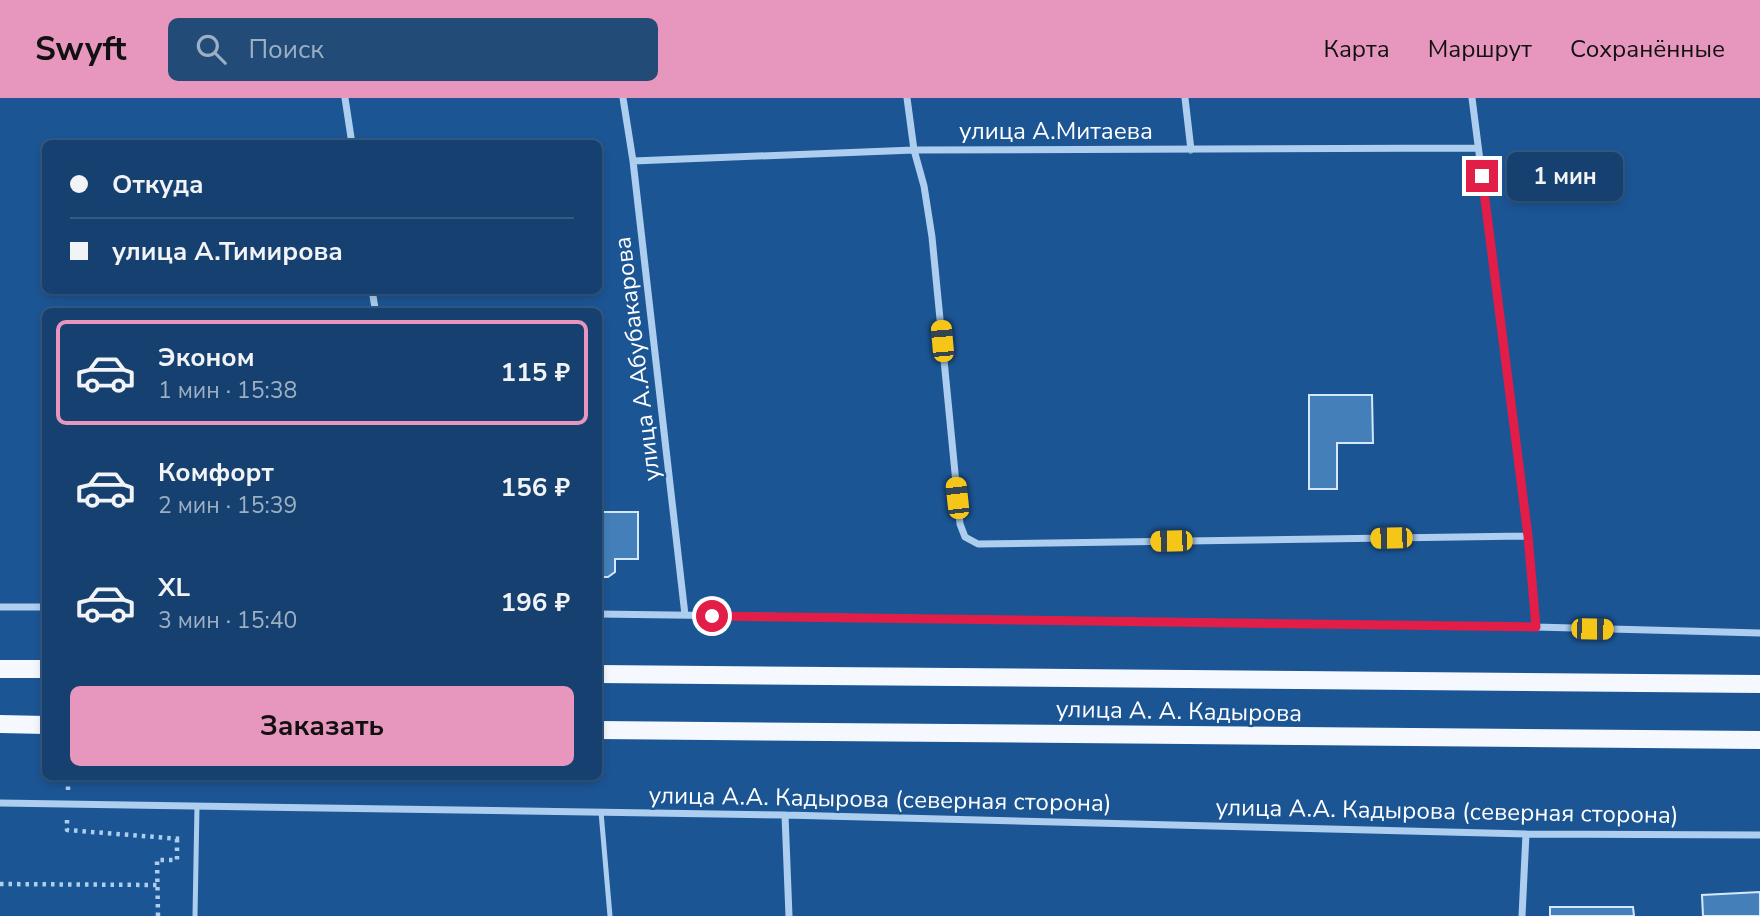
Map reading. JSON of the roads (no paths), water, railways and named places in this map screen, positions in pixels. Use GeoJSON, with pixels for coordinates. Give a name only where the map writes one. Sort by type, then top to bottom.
{"type":"FeatureCollection","features":[{"type":"Feature","properties":{"kind":"main road"},"geometry":{"type":"LineString","coordinates":[[0,669],[42,669]]}},
{"type":"Feature","properties":{"kind":"main road","name":"улица А. А. Кадырова"},"geometry":{"type":"LineString","coordinates":[[602,674],[1760,684]]}},
{"type":"Feature","properties":{"kind":"main road"},"geometry":{"type":"LineString","coordinates":[[0,724],[42,725]]}},
{"type":"Feature","properties":{"kind":"main road","name":"улица А. А. Кадырова"},"geometry":{"type":"LineString","coordinates":[[602,730],[1760,740]]}},
{"type":"Feature","properties":{"kind":"street"},"geometry":{"type":"LineString","coordinates":[[345,98],[351,140]]}},
{"type":"Feature","properties":{"kind":"street","name":"улица А.Абубакарова"},"geometry":{"type":"LineString","coordinates":[[623,98],[633,161],[685,615]]}},
{"type":"Feature","properties":{"kind":"street"},"geometry":{"type":"LineString","coordinates":[[907,98],[914,150],[924,186],[932,237],[960,524],[965,537],[978,544],[1528,536]]}},
{"type":"Feature","properties":{"kind":"street"},"geometry":{"type":"LineString","coordinates":[[1185,98],[1191,150]]}},
{"type":"Feature","properties":{"kind":"street"},"geometry":{"type":"LineString","coordinates":[[1472,98],[1528,536],[1536,627]]}},
{"type":"Feature","properties":{"kind":"street","name":"улица А.Митаева"},"geometry":{"type":"LineString","coordinates":[[633,161],[914,150],[1478,148]]}},
{"type":"Feature","properties":{"kind":"street"},"geometry":{"type":"LineString","coordinates":[[373,294],[375,308]]}},
{"type":"Feature","properties":{"kind":"street"},"geometry":{"type":"LineString","coordinates":[[0,607],[42,607]]}},
{"type":"Feature","properties":{"kind":"street"},"geometry":{"type":"LineString","coordinates":[[602,614],[1536,627],[1760,633]]}},
{"type":"Feature","properties":{"kind":"street","name":"улица А.А. Кадырова (северная сторона)"},"geometry":{"type":"LineString","coordinates":[[0,803],[785,815],[1526,834],[1760,835]]}},
{"type":"Feature","properties":{"kind":"street"},"geometry":{"type":"LineString","coordinates":[[785,815],[789,916]]}},
{"type":"Feature","properties":{"kind":"street"},"geometry":{"type":"LineString","coordinates":[[1522,916],[1526,834]]}},
{"type":"Feature","properties":{"kind":"lane"},"geometry":{"type":"LineString","coordinates":[[195,916],[197,806]]}},
{"type":"Feature","properties":{"kind":"lane"},"geometry":{"type":"LineString","coordinates":[[601,812],[610,916]]}}]}
